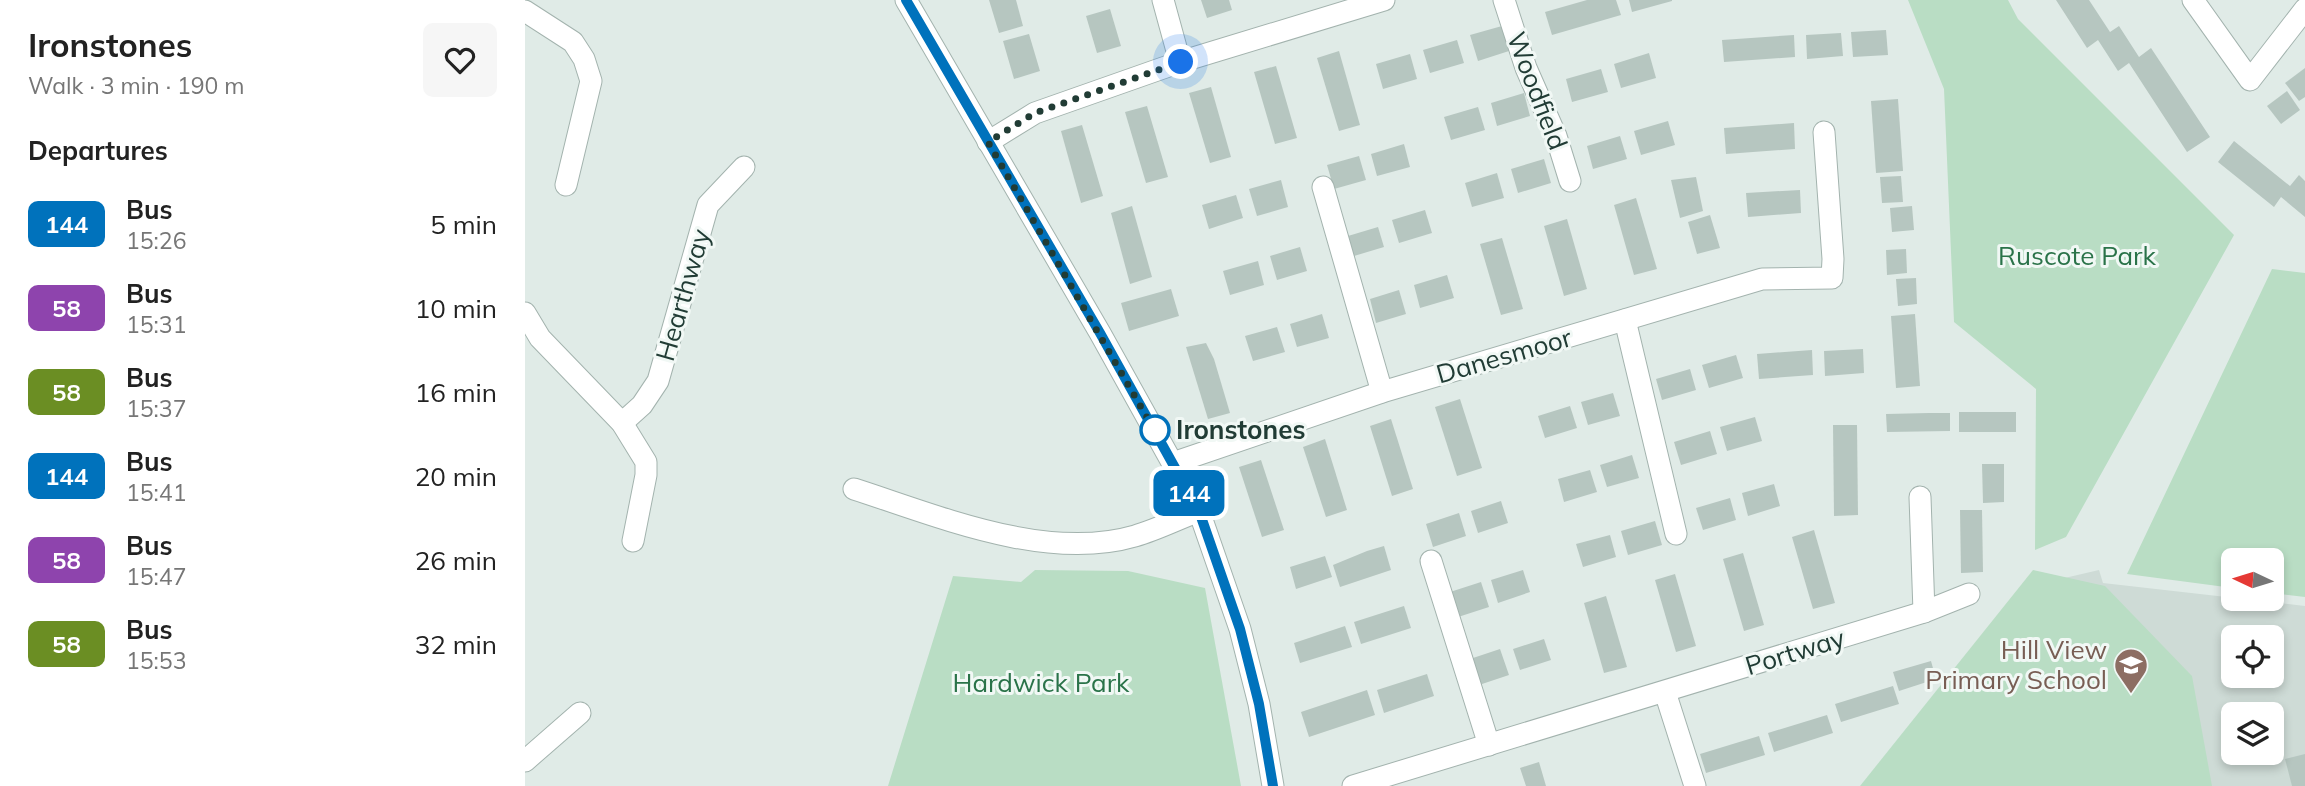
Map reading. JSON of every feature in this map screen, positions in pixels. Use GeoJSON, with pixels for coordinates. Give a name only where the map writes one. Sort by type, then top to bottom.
{"type":"FeatureCollection","features":[{"type":"Feature","properties":{"kind":"street"},"geometry":{"type":"LineString","coordinates":[[906,0],[1199,511],[1240,629],[1259,704],[1273,786]]}},
{"type":"Feature","properties":{"kind":"street"},"geometry":{"type":"LineString","coordinates":[[1163,0],[1181,62]]}},
{"type":"Feature","properties":{"kind":"street"},"geometry":{"type":"LineString","coordinates":[[988,142],[1035,113],[1353,5],[1384,0]]}},
{"type":"Feature","properties":{"kind":"street","name":"Woodfield"},"geometry":{"type":"LineString","coordinates":[[1504,0],[1526,68],[1556,136],[1570,181]]}},
{"type":"Feature","properties":{"kind":"street"},"geometry":{"type":"LineString","coordinates":[[2193,0],[2250,80],[2305,9]]}},
{"type":"Feature","properties":{"kind":"street"},"geometry":{"type":"LineString","coordinates":[[525,11],[573,42],[584,59],[591,81],[566,185]]}},
{"type":"Feature","properties":{"kind":"street","name":"Danesmoor"},"geometry":{"type":"LineString","coordinates":[[1173,463],[1383,392],[1762,279],[1832,278],[1824,132]]}},
{"type":"Feature","properties":{"kind":"street","name":"Hearthway"},"geometry":{"type":"LineString","coordinates":[[621,423],[642,405],[658,381],[708,205],[744,167]]}},
{"type":"Feature","properties":{"kind":"street"},"geometry":{"type":"LineString","coordinates":[[1323,187],[1383,392]]}},
{"type":"Feature","properties":{"kind":"street"},"geometry":{"type":"LineString","coordinates":[[525,313],[540,338],[621,423],[646,462],[646,475],[633,541]]}},
{"type":"Feature","properties":{"kind":"street"},"geometry":{"type":"LineString","coordinates":[[1625,320],[1676,534]]}},
{"type":"Feature","properties":{"kind":"street"},"geometry":{"type":"LineString","coordinates":[[854,489],[953,521],[1036,542],[1073,544],[1134,537],[1199,511]]}},
{"type":"Feature","properties":{"kind":"street"},"geometry":{"type":"LineString","coordinates":[[1920,496],[1924,612]]}},
{"type":"Feature","properties":{"kind":"street"},"geometry":{"type":"LineString","coordinates":[[1431,561],[1489,745]]}},
{"type":"Feature","properties":{"kind":"street","name":"Portway"},"geometry":{"type":"LineString","coordinates":[[1353,786],[1924,612],[1969,594]]}},
{"type":"Feature","properties":{"kind":"street"},"geometry":{"type":"LineString","coordinates":[[1665,692],[1695,786]]}},
{"type":"Feature","properties":{"kind":"street"},"geometry":{"type":"LineString","coordinates":[[525,761],[580,713]]}},
{"type":"Feature","properties":{"kind":"shaded area","name":"Hill View Primary School"},"geometry":{"type":"Polygon","coordinates":[[[2099,570],[2103,583],[2221,596],[2221,611],[2284,611],[2284,604],[2305,606],[2305,786],[1880,786],[2056,580],[2099,570]]]}},
{"type":"Feature","properties":{"kind":"green space","name":"Ruscote Park"},"geometry":{"type":"Polygon","coordinates":[[[1908,0],[2008,0],[2018,19],[2234,235],[2066,537],[2035,550],[2036,389],[1954,322],[1944,89],[1908,0]]]}},
{"type":"Feature","properties":{"kind":"green space"},"geometry":{"type":"Polygon","coordinates":[[[2272,269],[2305,273],[2305,597],[2284,594],[2284,548],[2221,548],[2221,586],[2127,574],[2272,269]]]}},
{"type":"Feature","properties":{"kind":"green space","name":"Hardwick Park"},"geometry":{"type":"Polygon","coordinates":[[[1035,570],[1128,571],[1205,588],[1241,786],[888,786],[953,576],[1021,582],[1035,570]]]}},
{"type":"Feature","properties":{"kind":"green space","name":"Hill View Primary School"},"geometry":{"type":"Polygon","coordinates":[[[2033,570],[2105,586],[2192,676],[2212,786],[1860,786],[2033,570]]]}},
{"type":"Feature","properties":{"kind":"building"},"geometry":{"type":"Polygon","coordinates":[[[989,0],[1016,0],[1023,26],[999,33],[989,0]]]}},
{"type":"Feature","properties":{"kind":"building"},"geometry":{"type":"Polygon","coordinates":[[[1201,0],[1229,0],[1232,10],[1207,18],[1201,0]]]}},
{"type":"Feature","properties":{"kind":"building"},"geometry":{"type":"Polygon","coordinates":[[[1587,0],[1616,0],[1621,15],[1552,35],[1545,12],[1587,0]]]}},
{"type":"Feature","properties":{"kind":"building"},"geometry":{"type":"Polygon","coordinates":[[[1629,0],[1672,0],[1672,1],[1632,12],[1629,0]]]}},
{"type":"Feature","properties":{"kind":"building"},"geometry":{"type":"Polygon","coordinates":[[[2056,0],[2089,0],[2110,32],[2119,26],[2139,57],[2151,48],[2210,137],[2187,152],[2129,63],[2118,71],[2098,40],[2087,48],[2056,0]]]}},
{"type":"Feature","properties":{"kind":"building"},"geometry":{"type":"Polygon","coordinates":[[[1110,9],[1121,46],[1097,53],[1086,16],[1110,9]]]}},
{"type":"Feature","properties":{"kind":"building"},"geometry":{"type":"Polygon","coordinates":[[[1502,26],[1509,51],[1478,61],[1470,35],[1502,26]]]}},
{"type":"Feature","properties":{"kind":"building"},"geometry":{"type":"Polygon","coordinates":[[[1886,30],[1888,55],[1853,57],[1851,32],[1886,30]]]}},
{"type":"Feature","properties":{"kind":"building"},"geometry":{"type":"Polygon","coordinates":[[[1841,33],[1843,56],[1807,59],[1806,35],[1841,33]]]}},
{"type":"Feature","properties":{"kind":"building"},"geometry":{"type":"Polygon","coordinates":[[[1029,34],[1040,71],[1014,79],[1003,41],[1029,34]]]}},
{"type":"Feature","properties":{"kind":"building"},"geometry":{"type":"Polygon","coordinates":[[[1794,35],[1795,57],[1724,62],[1722,40],[1794,35]]]}},
{"type":"Feature","properties":{"kind":"building"},"geometry":{"type":"Polygon","coordinates":[[[1457,40],[1464,63],[1430,73],[1423,50],[1457,40]]]}},
{"type":"Feature","properties":{"kind":"building"},"geometry":{"type":"Polygon","coordinates":[[[1339,51],[1360,125],[1339,131],[1317,58],[1339,51]]]}},
{"type":"Feature","properties":{"kind":"building"},"geometry":{"type":"Polygon","coordinates":[[[1649,53],[1656,78],[1621,88],[1614,64],[1649,53]]]}},
{"type":"Feature","properties":{"kind":"building"},"geometry":{"type":"Polygon","coordinates":[[[1410,54],[1417,79],[1383,89],[1376,64],[1410,54]]]}},
{"type":"Feature","properties":{"kind":"building"},"geometry":{"type":"Polygon","coordinates":[[[1276,66],[1297,138],[1275,144],[1254,72],[1276,66]]]}},
{"type":"Feature","properties":{"kind":"building"},"geometry":{"type":"Polygon","coordinates":[[[2305,68],[2305,97],[2299,101],[2285,83],[2305,68]]]}},
{"type":"Feature","properties":{"kind":"building"},"geometry":{"type":"Polygon","coordinates":[[[1601,69],[1608,92],[1572,102],[1566,79],[1601,69]]]}},
{"type":"Feature","properties":{"kind":"building"},"geometry":{"type":"Polygon","coordinates":[[[1211,87],[1231,157],[1210,163],[1189,93],[1211,87]]]}},
{"type":"Feature","properties":{"kind":"building"},"geometry":{"type":"Polygon","coordinates":[[[2287,91],[2300,110],[2281,124],[2267,106],[2287,91]]]}},
{"type":"Feature","properties":{"kind":"building"},"geometry":{"type":"Polygon","coordinates":[[[1524,93],[1530,116],[1497,126],[1491,103],[1524,93]]]}},
{"type":"Feature","properties":{"kind":"building"},"geometry":{"type":"Polygon","coordinates":[[[1898,99],[1903,171],[1876,173],[1871,101],[1898,99]]]}},
{"type":"Feature","properties":{"kind":"building"},"geometry":{"type":"Polygon","coordinates":[[[1147,106],[1168,177],[1146,183],[1125,112],[1147,106]]]}},
{"type":"Feature","properties":{"kind":"building"},"geometry":{"type":"Polygon","coordinates":[[[1478,107],[1485,130],[1451,140],[1444,117],[1478,107]]]}},
{"type":"Feature","properties":{"kind":"building"},"geometry":{"type":"Polygon","coordinates":[[[1668,121],[1675,145],[1641,155],[1634,131],[1668,121]]]}},
{"type":"Feature","properties":{"kind":"building"},"geometry":{"type":"Polygon","coordinates":[[[1794,123],[1795,149],[1726,154],[1724,128],[1794,123]]]}},
{"type":"Feature","properties":{"kind":"building"},"geometry":{"type":"Polygon","coordinates":[[[1082,125],[1103,196],[1081,203],[1061,131],[1082,125]]]}},
{"type":"Feature","properties":{"kind":"building"},"geometry":{"type":"Polygon","coordinates":[[[1620,136],[1627,159],[1593,169],[1587,146],[1620,136]]]}},
{"type":"Feature","properties":{"kind":"building"},"geometry":{"type":"Polygon","coordinates":[[[2234,141],[2290,186],[2299,175],[2305,181],[2305,217],[2281,197],[2274,207],[2218,162],[2234,141]]]}},
{"type":"Feature","properties":{"kind":"building"},"geometry":{"type":"Polygon","coordinates":[[[1404,144],[1410,167],[1377,176],[1371,154],[1404,144]]]}},
{"type":"Feature","properties":{"kind":"building"},"geometry":{"type":"Polygon","coordinates":[[[1359,156],[1366,180],[1334,189],[1327,165],[1359,156]]]}},
{"type":"Feature","properties":{"kind":"building"},"geometry":{"type":"Polygon","coordinates":[[[1544,159],[1551,183],[1518,193],[1511,169],[1544,159]]]}},
{"type":"Feature","properties":{"kind":"building"},"geometry":{"type":"Polygon","coordinates":[[[1497,173],[1504,198],[1472,207],[1465,183],[1497,173]]]}},
{"type":"Feature","properties":{"kind":"building"},"geometry":{"type":"Polygon","coordinates":[[[1901,176],[1903,202],[1882,203],[1880,177],[1901,176]]]}},
{"type":"Feature","properties":{"kind":"building"},"geometry":{"type":"Polygon","coordinates":[[[1696,177],[1703,211],[1680,218],[1671,180],[1696,177]]]}},
{"type":"Feature","properties":{"kind":"building"},"geometry":{"type":"Polygon","coordinates":[[[1281,180],[1288,207],[1257,216],[1249,189],[1281,180]]]}},
{"type":"Feature","properties":{"kind":"building"},"geometry":{"type":"Polygon","coordinates":[[[1800,190],[1801,213],[1748,217],[1746,193],[1800,190]]]}},
{"type":"Feature","properties":{"kind":"building"},"geometry":{"type":"Polygon","coordinates":[[[1236,195],[1243,218],[1209,229],[1202,205],[1236,195]]]}},
{"type":"Feature","properties":{"kind":"building"},"geometry":{"type":"Polygon","coordinates":[[[1636,198],[1657,269],[1634,275],[1614,205],[1636,198]]]}},
{"type":"Feature","properties":{"kind":"building"},"geometry":{"type":"Polygon","coordinates":[[[1132,206],[1152,277],[1130,284],[1111,213],[1132,206]]]}},
{"type":"Feature","properties":{"kind":"building"},"geometry":{"type":"Polygon","coordinates":[[[1912,206],[1914,230],[1892,232],[1890,208],[1912,206]]]}},
{"type":"Feature","properties":{"kind":"building"},"geometry":{"type":"Polygon","coordinates":[[[1425,210],[1432,233],[1399,243],[1392,220],[1425,210]]]}},
{"type":"Feature","properties":{"kind":"building"},"geometry":{"type":"Polygon","coordinates":[[[1710,215],[1720,248],[1697,254],[1688,222],[1710,215]]]}},
{"type":"Feature","properties":{"kind":"building"},"geometry":{"type":"Polygon","coordinates":[[[1567,219],[1587,289],[1564,296],[1544,226],[1567,219]]]}},
{"type":"Feature","properties":{"kind":"building"},"geometry":{"type":"Polygon","coordinates":[[[1378,227],[1384,247],[1354,256],[1348,236],[1378,227]]]}},
{"type":"Feature","properties":{"kind":"building"},"geometry":{"type":"Polygon","coordinates":[[[1502,238],[1523,309],[1501,315],[1480,244],[1502,238]]]}},
{"type":"Feature","properties":{"kind":"building"},"geometry":{"type":"Polygon","coordinates":[[[1300,247],[1307,271],[1277,280],[1270,256],[1300,247]]]}},
{"type":"Feature","properties":{"kind":"building"},"geometry":{"type":"Polygon","coordinates":[[[1906,249],[1907,273],[1887,275],[1886,250],[1906,249]]]}},
{"type":"Feature","properties":{"kind":"building"},"geometry":{"type":"Polygon","coordinates":[[[1258,261],[1264,285],[1230,295],[1223,271],[1258,261]]]}},
{"type":"Feature","properties":{"kind":"building"},"geometry":{"type":"Polygon","coordinates":[[[1447,275],[1454,298],[1420,308],[1414,285],[1447,275]]]}},
{"type":"Feature","properties":{"kind":"building"},"geometry":{"type":"Polygon","coordinates":[[[1916,278],[1917,304],[1898,306],[1896,279],[1916,278]]]}},
{"type":"Feature","properties":{"kind":"building"},"geometry":{"type":"Polygon","coordinates":[[[1171,289],[1179,316],[1129,331],[1121,303],[1171,289]]]}},
{"type":"Feature","properties":{"kind":"building"},"geometry":{"type":"Polygon","coordinates":[[[1399,290],[1406,314],[1376,323],[1370,299],[1399,290]]]}},
{"type":"Feature","properties":{"kind":"building"},"geometry":{"type":"Polygon","coordinates":[[[1322,314],[1329,338],[1297,347],[1290,324],[1322,314]]]}},
{"type":"Feature","properties":{"kind":"building"},"geometry":{"type":"Polygon","coordinates":[[[1915,314],[1920,386],[1896,388],[1891,316],[1915,314]]]}},
{"type":"Feature","properties":{"kind":"building"},"geometry":{"type":"Polygon","coordinates":[[[1277,327],[1285,352],[1253,361],[1245,336],[1277,327]]]}},
{"type":"Feature","properties":{"kind":"building"},"geometry":{"type":"Polygon","coordinates":[[[1206,343],[1214,359],[1230,413],[1208,419],[1186,347],[1206,343]]]}},
{"type":"Feature","properties":{"kind":"building"},"geometry":{"type":"Polygon","coordinates":[[[1863,349],[1864,373],[1825,376],[1824,351],[1863,349]]]}},
{"type":"Feature","properties":{"kind":"building"},"geometry":{"type":"Polygon","coordinates":[[[1812,350],[1813,375],[1759,379],[1757,354],[1812,350]]]}},
{"type":"Feature","properties":{"kind":"building"},"geometry":{"type":"Polygon","coordinates":[[[1736,355],[1743,378],[1709,388],[1702,365],[1736,355]]]}},
{"type":"Feature","properties":{"kind":"building"},"geometry":{"type":"Polygon","coordinates":[[[1690,369],[1696,390],[1662,400],[1656,379],[1690,369]]]}},
{"type":"Feature","properties":{"kind":"building"},"geometry":{"type":"Polygon","coordinates":[[[1613,393],[1620,416],[1588,425],[1581,402],[1613,393]]]}},
{"type":"Feature","properties":{"kind":"building"},"geometry":{"type":"Polygon","coordinates":[[[1460,399],[1482,468],[1457,476],[1435,407],[1460,399]]]}},
{"type":"Feature","properties":{"kind":"building"},"geometry":{"type":"Polygon","coordinates":[[[1570,406],[1577,428],[1545,438],[1538,416],[1570,406]]]}},
{"type":"Feature","properties":{"kind":"building"},"geometry":{"type":"Polygon","coordinates":[[[1959,412],[2016,412],[2016,432],[1959,432],[1959,412]]]}},
{"type":"Feature","properties":{"kind":"building"},"geometry":{"type":"Polygon","coordinates":[[[1950,413],[1950,431],[1887,432],[1886,414],[1950,413]]]}},
{"type":"Feature","properties":{"kind":"building"},"geometry":{"type":"Polygon","coordinates":[[[1755,417],[1762,441],[1727,451],[1720,427],[1755,417]]]}},
{"type":"Feature","properties":{"kind":"building"},"geometry":{"type":"Polygon","coordinates":[[[1391,419],[1413,489],[1392,496],[1370,426],[1391,419]]]}},
{"type":"Feature","properties":{"kind":"building"},"geometry":{"type":"Polygon","coordinates":[[[1833,425],[1857,425],[1858,515],[1834,516],[1833,425]]]}},
{"type":"Feature","properties":{"kind":"building"},"geometry":{"type":"Polygon","coordinates":[[[1710,431],[1717,454],[1681,465],[1674,442],[1710,431]]]}},
{"type":"Feature","properties":{"kind":"building"},"geometry":{"type":"Polygon","coordinates":[[[1325,439],[1347,510],[1326,517],[1303,447],[1325,439]]]}},
{"type":"Feature","properties":{"kind":"building"},"geometry":{"type":"Polygon","coordinates":[[[1632,455],[1639,478],[1607,487],[1600,465],[1632,455]]]}},
{"type":"Feature","properties":{"kind":"building"},"geometry":{"type":"Polygon","coordinates":[[[1261,460],[1284,530],[1262,537],[1239,467],[1261,460]]]}},
{"type":"Feature","properties":{"kind":"building"},"geometry":{"type":"Polygon","coordinates":[[[1982,464],[2004,464],[2004,502],[1983,503],[1982,464]]]}},
{"type":"Feature","properties":{"kind":"building"},"geometry":{"type":"Polygon","coordinates":[[[1590,470],[1597,492],[1564,502],[1558,479],[1590,470]]]}},
{"type":"Feature","properties":{"kind":"building"},"geometry":{"type":"Polygon","coordinates":[[[1774,484],[1780,506],[1748,516],[1742,493],[1774,484]]]}},
{"type":"Feature","properties":{"kind":"building"},"geometry":{"type":"Polygon","coordinates":[[[1730,498],[1736,520],[1703,530],[1696,508],[1730,498]]]}},
{"type":"Feature","properties":{"kind":"building"},"geometry":{"type":"Polygon","coordinates":[[[1501,501],[1508,523],[1478,533],[1471,511],[1501,501]]]}},
{"type":"Feature","properties":{"kind":"building"},"geometry":{"type":"Polygon","coordinates":[[[1960,510],[1982,510],[1983,572],[1961,573],[1960,510]]]}},
{"type":"Feature","properties":{"kind":"building"},"geometry":{"type":"Polygon","coordinates":[[[1459,513],[1466,536],[1433,547],[1426,524],[1459,513]]]}},
{"type":"Feature","properties":{"kind":"building"},"geometry":{"type":"Polygon","coordinates":[[[1655,521],[1662,545],[1628,555],[1621,531],[1655,521]]]}},
{"type":"Feature","properties":{"kind":"building"},"geometry":{"type":"Polygon","coordinates":[[[1814,530],[1835,603],[1813,609],[1792,537],[1814,530]]]}},
{"type":"Feature","properties":{"kind":"building"},"geometry":{"type":"Polygon","coordinates":[[[1610,535],[1616,557],[1583,567],[1576,544],[1610,535]]]}},
{"type":"Feature","properties":{"kind":"building"},"geometry":{"type":"Polygon","coordinates":[[[1384,546],[1391,570],[1340,587],[1333,565],[1384,546]]]}},
{"type":"Feature","properties":{"kind":"building"},"geometry":{"type":"Polygon","coordinates":[[[1743,553],[1764,625],[1744,631],[1723,559],[1743,553]]]}},
{"type":"Feature","properties":{"kind":"building"},"geometry":{"type":"Polygon","coordinates":[[[1325,556],[1332,577],[1296,589],[1290,567],[1325,556]]]}},
{"type":"Feature","properties":{"kind":"building"},"geometry":{"type":"Polygon","coordinates":[[[1523,570],[1530,592],[1498,603],[1491,580],[1523,570]]]}},
{"type":"Feature","properties":{"kind":"building"},"geometry":{"type":"Polygon","coordinates":[[[1675,574],[1696,646],[1676,652],[1655,580],[1675,574]]]}},
{"type":"Feature","properties":{"kind":"building"},"geometry":{"type":"Polygon","coordinates":[[[1481,582],[1489,607],[1455,618],[1447,593],[1481,582]]]}},
{"type":"Feature","properties":{"kind":"building"},"geometry":{"type":"Polygon","coordinates":[[[1606,596],[1627,667],[1604,673],[1584,603],[1606,596]]]}},
{"type":"Feature","properties":{"kind":"building"},"geometry":{"type":"Polygon","coordinates":[[[1404,606],[1411,628],[1361,644],[1354,622],[1404,606]]]}},
{"type":"Feature","properties":{"kind":"building"},"geometry":{"type":"Polygon","coordinates":[[[1345,626],[1352,647],[1300,663],[1294,643],[1345,626]]]}},
{"type":"Feature","properties":{"kind":"building"},"geometry":{"type":"Polygon","coordinates":[[[1544,639],[1551,660],[1520,670],[1513,649],[1544,639]]]}},
{"type":"Feature","properties":{"kind":"building"},"geometry":{"type":"Polygon","coordinates":[[[1500,649],[1509,675],[1476,686],[1467,660],[1500,649]]]}},
{"type":"Feature","properties":{"kind":"building"},"geometry":{"type":"Polygon","coordinates":[[[1931,661],[1936,679],[1899,691],[1893,672],[1931,661]]]}},
{"type":"Feature","properties":{"kind":"building"},"geometry":{"type":"Polygon","coordinates":[[[1427,674],[1434,696],[1384,713],[1377,690],[1427,674]]]}},
{"type":"Feature","properties":{"kind":"building"},"geometry":{"type":"Polygon","coordinates":[[[1893,686],[1899,704],[1841,722],[1835,704],[1893,686]]]}},
{"type":"Feature","properties":{"kind":"building"},"geometry":{"type":"Polygon","coordinates":[[[1367,690],[1375,715],[1309,737],[1301,712],[1367,690]]]}},
{"type":"Feature","properties":{"kind":"building"},"geometry":{"type":"Polygon","coordinates":[[[1827,715],[1833,733],[1774,752],[1768,733],[1827,715]]]}},
{"type":"Feature","properties":{"kind":"building"},"geometry":{"type":"Polygon","coordinates":[[[1759,736],[1765,755],[1706,773],[1700,754],[1759,736]]]}},
{"type":"Feature","properties":{"kind":"building"},"geometry":{"type":"Polygon","coordinates":[[[2305,754],[2305,786],[2292,786],[2285,759],[2305,754]]]}},
{"type":"Feature","properties":{"kind":"building"},"geometry":{"type":"Polygon","coordinates":[[[1539,762],[1546,786],[1526,786],[1520,768],[1539,762]]]}},
{"type":"Feature","properties":{"kind":"bus line","name":"144"},"geometry":{"type":"LineString","coordinates":[[906,0],[1100,333],[1199,511],[1240,629],[1259,704],[1273,786]]}},
{"type":"Feature","properties":{"kind":"place","name":"Ironstones"},"geometry":{"type":"Point","coordinates":[1155,430]}},
{"type":"Feature","properties":{"kind":"place","name":"Hill View Primary School"},"geometry":{"type":"Point","coordinates":[2131,695]}},
{"type":"Feature","properties":{"kind":"route"},"geometry":{"type":"LineString","coordinates":[[1155,430],[1160,440],[988,142],[1035,113],[1181,62]]}}]}
